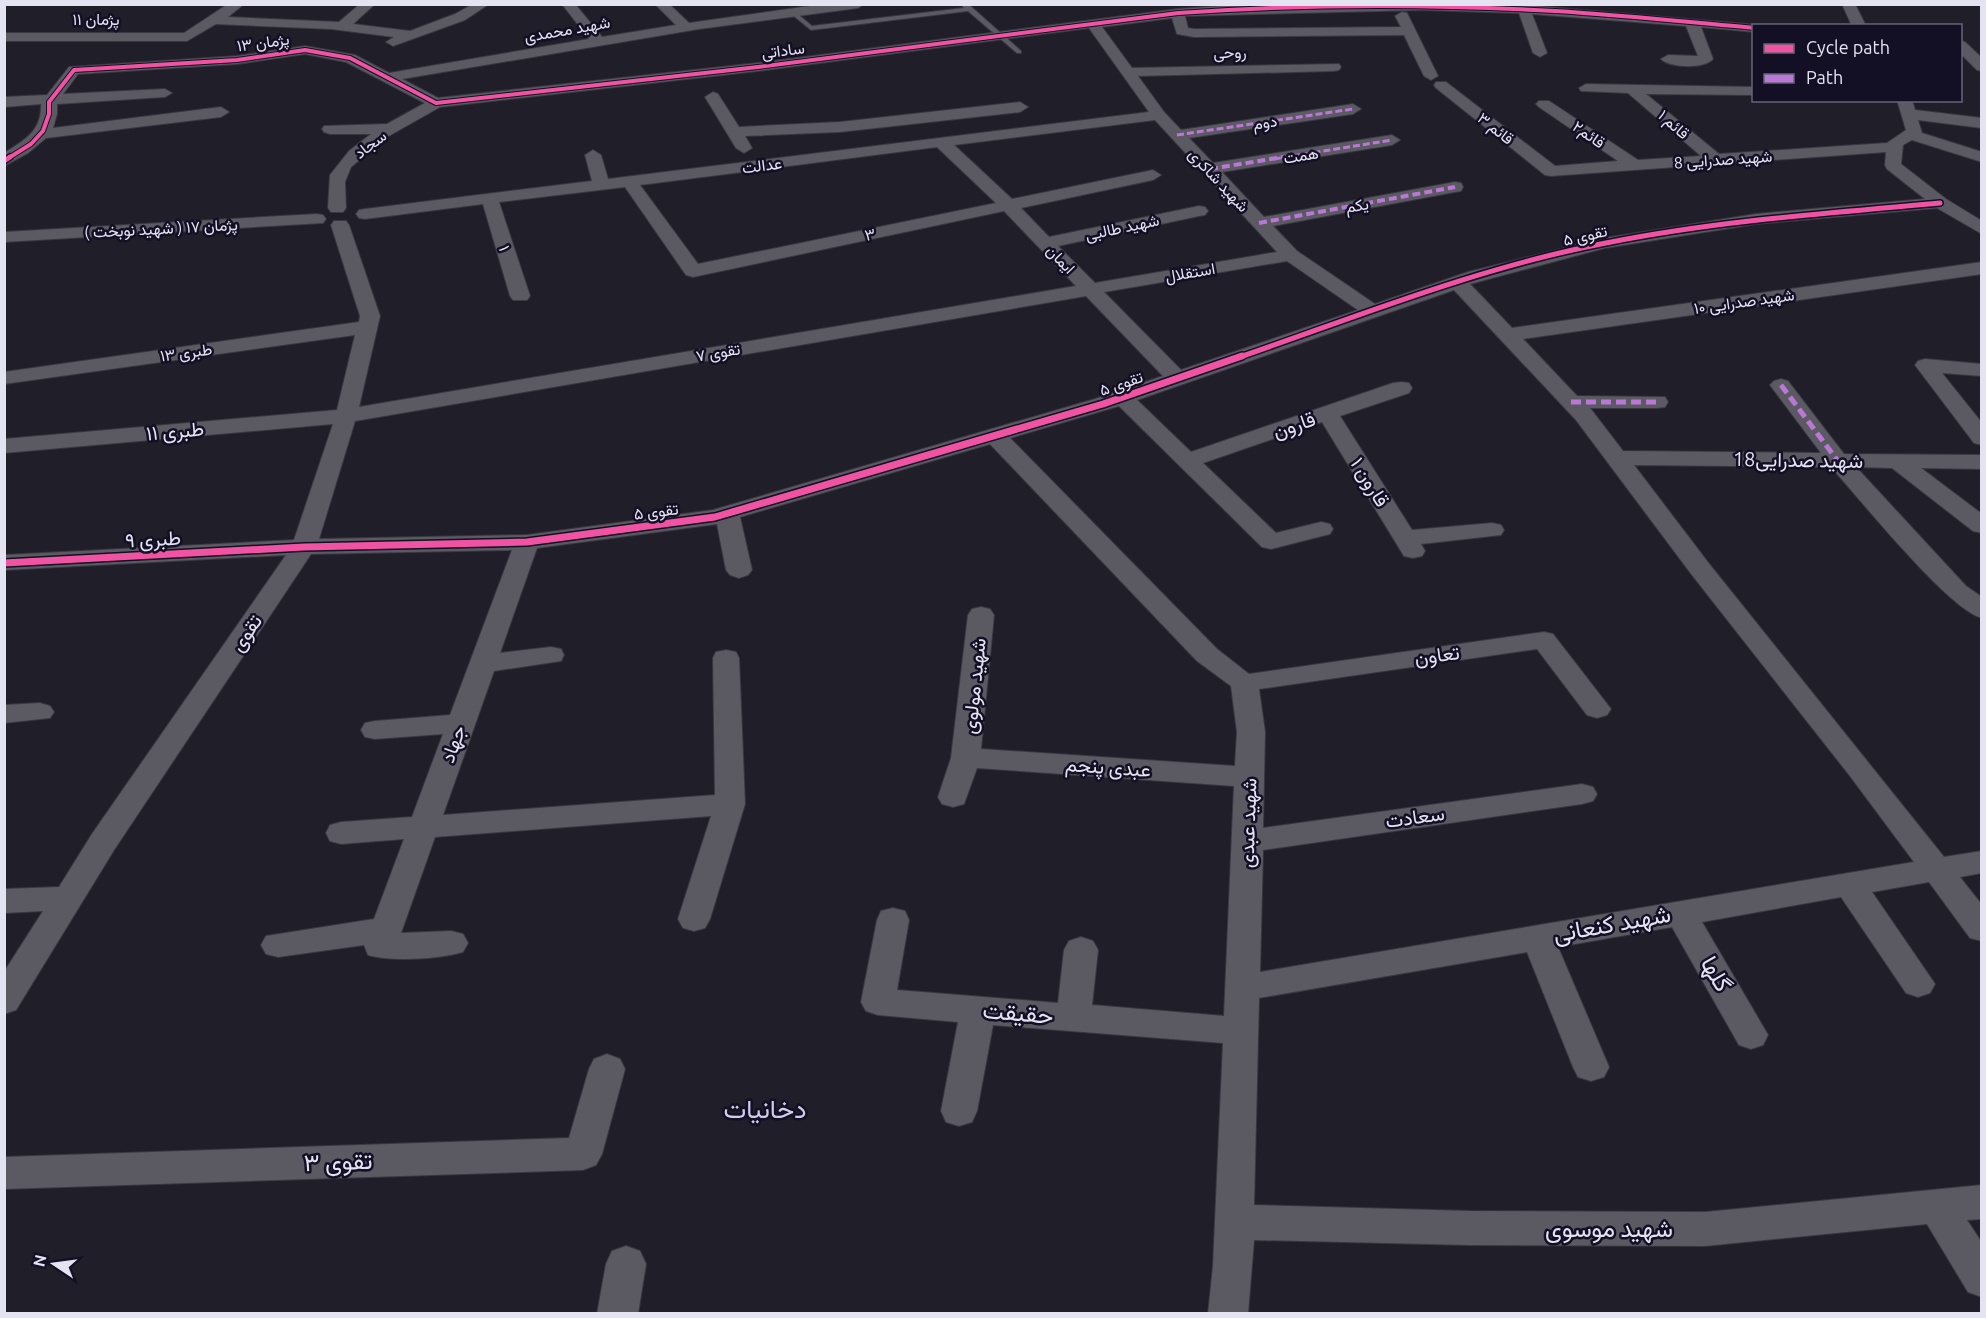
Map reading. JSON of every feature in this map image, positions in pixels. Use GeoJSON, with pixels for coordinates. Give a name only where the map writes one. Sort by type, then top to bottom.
{"type":"FeatureCollection","features":[{"type":"Feature","properties":{"kind":"street"},"geometry":{"type":"LineString","coordinates":[[211,20],[238,4]]}},
{"type":"Feature","properties":{"kind":"street"},"geometry":{"type":"LineString","coordinates":[[342,26],[369,4]]}},
{"type":"Feature","properties":{"kind":"street"},"geometry":{"type":"LineString","coordinates":[[350,58],[460,17],[483,4]]}},
{"type":"Feature","properties":{"kind":"street"},"geometry":{"type":"LineString","coordinates":[[568,4],[599,42]]}},
{"type":"Feature","properties":{"kind":"street"},"geometry":{"type":"LineString","coordinates":[[661,4],[686,27]]}},
{"type":"Feature","properties":{"kind":"street"},"geometry":{"type":"LineString","coordinates":[[743,4],[753,17]]}},
{"type":"Feature","properties":{"kind":"street"},"geometry":{"type":"LineString","coordinates":[[1108,4],[1125,20]]}},
{"type":"Feature","properties":{"kind":"street"},"geometry":{"type":"LineString","coordinates":[[1848,4],[1858,24]]}},
{"type":"Feature","properties":{"kind":"street","name":"شهید محمدی"},"geometry":{"type":"LineString","coordinates":[[390,77],[686,27],[849,5]]}},
{"type":"Feature","properties":{"kind":"street","name":"ساداتی"},"geometry":{"type":"LineString","coordinates":[[440,102],[758,67],[1178,13],[1221,10],[1442,6],[1524,9],[1752,28]]}},
{"type":"Feature","properties":{"kind":"street"},"geometry":{"type":"LineString","coordinates":[[1178,13],[1182,31],[1194,33],[1409,31],[1397,7]]}},
{"type":"Feature","properties":{"kind":"street"},"geometry":{"type":"LineString","coordinates":[[1524,9],[1540,53]]}},
{"type":"Feature","properties":{"kind":"street"},"geometry":{"type":"LineString","coordinates":[[211,20],[342,26],[410,35]]}},
{"type":"Feature","properties":{"kind":"street","name":"پژمان ۱۱"},"geometry":{"type":"LineString","coordinates":[[4,37],[187,37],[211,20]]}},
{"type":"Feature","properties":{"kind":"street"},"geometry":{"type":"LineString","coordinates":[[1668,59],[1702,61],[1706,59],[1692,23]]}},
{"type":"Feature","properties":{"kind":"street","name":"شهید شاکری"},"geometry":{"type":"LineString","coordinates":[[1093,24],[1159,115],[1290,255],[1371,310]]}},
{"type":"Feature","properties":{"kind":"street","name":"قائم ۳"},"geometry":{"type":"LineString","coordinates":[[1409,31],[1436,81],[1551,171]]}},
{"type":"Feature","properties":{"kind":"street"},"geometry":{"type":"LineString","coordinates":[[1962,47],[1974,60]]}},
{"type":"Feature","properties":{"kind":"street","name":"پژمان ۱۳"},"geometry":{"type":"LineString","coordinates":[[51,100],[74,70],[237,60],[305,50],[350,58],[440,102]]}},
{"type":"Feature","properties":{"kind":"street","name":"روحی"},"geometry":{"type":"LineString","coordinates":[[1127,72],[1334,67]]}},
{"type":"Feature","properties":{"kind":"street"},"geometry":{"type":"LineString","coordinates":[[1586,88],[1752,91]]}},
{"type":"Feature","properties":{"kind":"street","name":"قائم ۱"},"geometry":{"type":"LineString","coordinates":[[1632,89],[1716,160]]}},
{"type":"Feature","properties":{"kind":"street"},"geometry":{"type":"LineString","coordinates":[[4,102],[165,93]]}},
{"type":"Feature","properties":{"kind":"street"},"geometry":{"type":"LineString","coordinates":[[713,98],[755,166]]}},
{"type":"Feature","properties":{"kind":"street"},"geometry":{"type":"LineString","coordinates":[[4,161],[46,132],[51,115],[51,100]]}},
{"type":"Feature","properties":{"kind":"street","name":"سجاد"},"geometry":{"type":"LineString","coordinates":[[332,217],[337,176],[347,162],[364,146],[390,129],[440,102]]}},
{"type":"Feature","properties":{"kind":"street","name":"قائم۲"},"geometry":{"type":"LineString","coordinates":[[1544,104],[1634,165]]}},
{"type":"Feature","properties":{"kind":"street"},"geometry":{"type":"LineString","coordinates":[[734,132],[840,127],[1020,107]]}},
{"type":"Feature","properties":{"kind":"street"},"geometry":{"type":"LineString","coordinates":[[1982,123],[1906,107],[1914,132],[1895,143],[1893,165],[1940,203],[1982,229]]}},
{"type":"Feature","properties":{"kind":"street","name":"دوم"},"geometry":{"type":"LineString","coordinates":[[1178,135],[1353,109]]}},
{"type":"Feature","properties":{"kind":"street"},"geometry":{"type":"LineString","coordinates":[[43,134],[221,112]]}},
{"type":"Feature","properties":{"kind":"street","name":"عدالت"},"geometry":{"type":"LineString","coordinates":[[332,217],[361,219],[365,214],[1159,115]]}},
{"type":"Feature","properties":{"kind":"street"},"geometry":{"type":"LineString","coordinates":[[330,129],[390,129]]}},
{"type":"Feature","properties":{"kind":"street"},"geometry":{"type":"LineString","coordinates":[[1910,134],[1982,157]]}},
{"type":"Feature","properties":{"kind":"street","name":"همت"},"geometry":{"type":"LineString","coordinates":[[1210,170],[1392,140]]}},
{"type":"Feature","properties":{"kind":"street","name":"ایمان"},"geometry":{"type":"LineString","coordinates":[[942,143],[1008,205],[1178,378]]}},
{"type":"Feature","properties":{"kind":"street","name":"شهید صدرایی 8"},"geometry":{"type":"LineString","coordinates":[[1551,171],[1894,147]]}},
{"type":"Feature","properties":{"kind":"street"},"geometry":{"type":"LineString","coordinates":[[593,155],[602,186]]}},
{"type":"Feature","properties":{"kind":"street","name":"۳"},"geometry":{"type":"LineString","coordinates":[[630,182],[693,271],[1153,175]]}},
{"type":"Feature","properties":{"kind":"street","name":"یکم"},"geometry":{"type":"LineString","coordinates":[[1260,223],[1455,187]]}},
{"type":"Feature","properties":{"kind":"street","name":"۱"},"geometry":{"type":"LineString","coordinates":[[490,200],[520,296]]}},
{"type":"Feature","properties":{"kind":"street","name":"تقوی ۵"},"geometry":{"type":"LineString","coordinates":[[304,547],[527,542],[727,514],[1122,397],[1457,282],[1617,241],[1756,219],[1940,203]]}},
{"type":"Feature","properties":{"kind":"street","name":"شهید طالبی"},"geometry":{"type":"LineString","coordinates":[[1045,243],[1199,211]]}},
{"type":"Feature","properties":{"kind":"street","name":"پژمان ۱۷ ( شهید نوبخت )"},"geometry":{"type":"LineString","coordinates":[[4,237],[332,217]]}},
{"type":"Feature","properties":{"kind":"street","name":"تقوی"},"geometry":{"type":"LineString","coordinates":[[4,1001],[103,842],[304,547],[346,416],[370,316],[332,217]]}},
{"type":"Feature","properties":{"kind":"street","name":"استقلال"},"geometry":{"type":"LineString","coordinates":[[1089,289],[1290,255]]}},
{"type":"Feature","properties":{"kind":"street","name":"شهید صدرایی ۱۰"},"geometry":{"type":"LineString","coordinates":[[1507,335],[1982,268]]}},
{"type":"Feature","properties":{"kind":"street"},"geometry":{"type":"LineString","coordinates":[[1457,282],[1571,402],[1982,929]]}},
{"type":"Feature","properties":{"kind":"street","name":"تقوی ۷"},"geometry":{"type":"LineString","coordinates":[[346,416],[1089,289]]}},
{"type":"Feature","properties":{"kind":"street","name":"طبری ۱۳"},"geometry":{"type":"LineString","coordinates":[[4,378],[367,327]]}},
{"type":"Feature","properties":{"kind":"street"},"geometry":{"type":"LineString","coordinates":[[1982,370],[1924,365],[1982,438]]}},
{"type":"Feature","properties":{"kind":"street"},"geometry":{"type":"LineString","coordinates":[[1781,385],[1837,460],[1957,591],[1982,610]]}},
{"type":"Feature","properties":{"kind":"street","name":"قارون"},"geometry":{"type":"LineString","coordinates":[[1187,461],[1401,388]]}},
{"type":"Feature","properties":{"kind":"street"},"geometry":{"type":"LineString","coordinates":[[1122,397],[1271,542],[1321,529]]}},
{"type":"Feature","properties":{"kind":"street"},"geometry":{"type":"LineString","coordinates":[[1571,402],[1657,402]]}},
{"type":"Feature","properties":{"kind":"street","name":"قارون ۱"},"geometry":{"type":"LineString","coordinates":[[1327,413],[1409,544],[1492,530]]}},
{"type":"Feature","properties":{"kind":"street","name":"طبری ۱۱"},"geometry":{"type":"LineString","coordinates":[[4,446],[346,416]]}},
{"type":"Feature","properties":{"kind":"street"},"geometry":{"type":"LineString","coordinates":[[995,436],[1207,655],[1244,683]]}},
{"type":"Feature","properties":{"kind":"street","name":"شهید صدرایی18"},"geometry":{"type":"LineString","coordinates":[[1615,458],[1982,462]]}},
{"type":"Feature","properties":{"kind":"street"},"geometry":{"type":"LineString","coordinates":[[1897,461],[1982,526]]}},
{"type":"Feature","properties":{"kind":"street"},"geometry":{"type":"LineString","coordinates":[[727,514],[739,570]]}},
{"type":"Feature","properties":{"kind":"street","name":"جهاد"},"geometry":{"type":"LineString","coordinates":[[383,938],[527,542]]}},
{"type":"Feature","properties":{"kind":"street","name":"طبری ۹"},"geometry":{"type":"LineString","coordinates":[[4,563],[304,547]]}},
{"type":"Feature","properties":{"kind":"street","name":"شهید مولوی"},"geometry":{"type":"LineString","coordinates":[[954,797],[966,758],[981,615]]}},
{"type":"Feature","properties":{"kind":"street","name":"تعاون"},"geometry":{"type":"LineString","coordinates":[[1244,683],[1544,640],[1598,709]]}},
{"type":"Feature","properties":{"kind":"street"},"geometry":{"type":"LineString","coordinates":[[482,664],[551,655]]}},
{"type":"Feature","properties":{"kind":"street"},"geometry":{"type":"LineString","coordinates":[[694,919],[730,804],[726,658]]}},
{"type":"Feature","properties":{"kind":"street","name":"شهید عبدی"},"geometry":{"type":"LineString","coordinates":[[1227,1314],[1233,1266],[1235,1222],[1251,732],[1244,683]]}},
{"type":"Feature","properties":{"kind":"street"},"geometry":{"type":"LineString","coordinates":[[4,714],[40,712]]}},
{"type":"Feature","properties":{"kind":"street"},"geometry":{"type":"LineString","coordinates":[[375,730],[461,723]]}},
{"type":"Feature","properties":{"kind":"street","name":"عبدی پنجم"},"geometry":{"type":"LineString","coordinates":[[966,758],[1249,777]]}},
{"type":"Feature","properties":{"kind":"street","name":"سعادت"},"geometry":{"type":"LineString","coordinates":[[1247,840],[1582,794]]}},
{"type":"Feature","properties":{"kind":"street"},"geometry":{"type":"LineString","coordinates":[[341,833],[730,804]]}},
{"type":"Feature","properties":{"kind":"street","name":"شهید کنعانی"},"geometry":{"type":"LineString","coordinates":[[1242,988],[1982,862]]}},
{"type":"Feature","properties":{"kind":"street"},"geometry":{"type":"LineString","coordinates":[[1849,884],[1918,984]]}},
{"type":"Feature","properties":{"kind":"street"},"geometry":{"type":"LineString","coordinates":[[4,901],[68,898]]}},
{"type":"Feature","properties":{"kind":"street","name":"گلها"},"geometry":{"type":"LineString","coordinates":[[1681,912],[1751,1035]]}},
{"type":"Feature","properties":{"kind":"street","name":"حقیقت"},"geometry":{"type":"LineString","coordinates":[[893,920],[878,1002],[1241,1030]]}},
{"type":"Feature","properties":{"kind":"street"},"geometry":{"type":"LineString","coordinates":[[1538,937],[1591,1067]]}},
{"type":"Feature","properties":{"kind":"street"},"geometry":{"type":"LineString","coordinates":[[278,945],[383,938],[451,943]]}},
{"type":"Feature","properties":{"kind":"street"},"geometry":{"type":"LineString","coordinates":[[1074,1017],[1081,950]]}},
{"type":"Feature","properties":{"kind":"street"},"geometry":{"type":"LineString","coordinates":[[959,1111],[978,1010]]}},
{"type":"Feature","properties":{"kind":"street","name":"تقوی ۳"},"geometry":{"type":"LineString","coordinates":[[4,1173],[583,1154],[607,1069]]}},
{"type":"Feature","properties":{"kind":"street","name":"شهید موسوی"},"geometry":{"type":"LineString","coordinates":[[1235,1222],[1470,1228],[1705,1229],[1982,1202]]}},
{"type":"Feature","properties":{"kind":"street"},"geometry":{"type":"LineString","coordinates":[[1937,1206],[1982,1279]]}},
{"type":"Feature","properties":{"kind":"street"},"geometry":{"type":"LineString","coordinates":[[617,1314],[626,1264]]}},
{"type":"Feature","properties":{"kind":"lane"},"geometry":{"type":"LineString","coordinates":[[792,12],[811,28],[966,7],[1002,35],[1019,52]]}},
{"type":"Feature","properties":{"kind":"marked path"},"geometry":{"type":"LineString","coordinates":[[1177,135],[1353,109]]}},
{"type":"Feature","properties":{"kind":"marked path"},"geometry":{"type":"LineString","coordinates":[[1210,169],[1392,140]]}},
{"type":"Feature","properties":{"kind":"marked path"},"geometry":{"type":"LineString","coordinates":[[1259,223],[1455,187]]}},
{"type":"Feature","properties":{"kind":"marked path"},"geometry":{"type":"LineString","coordinates":[[1781,385],[1837,460]]}},
{"type":"Feature","properties":{"kind":"marked path"},"geometry":{"type":"LineString","coordinates":[[1571,402],[1657,402]]}},
{"type":"Feature","properties":{"kind":"cycle path"},"geometry":{"type":"LineString","coordinates":[[4,161],[38,138],[47,123],[49,102],[74,70],[237,60],[305,50],[350,58],[436,103],[758,67],[1178,13],[1221,10],[1421,6],[1487,8],[1556,11],[1752,28]]}},
{"type":"Feature","properties":{"kind":"cycle path"},"geometry":{"type":"LineString","coordinates":[[4,563],[304,547],[527,542],[715,517],[1103,404],[1475,276],[1605,243],[1756,219],[1940,203]]}},
{"type":"Feature","properties":{"kind":"district","name":"دخانیات"},"geometry":{"type":"Point","coordinates":[765,1109]}}]}
